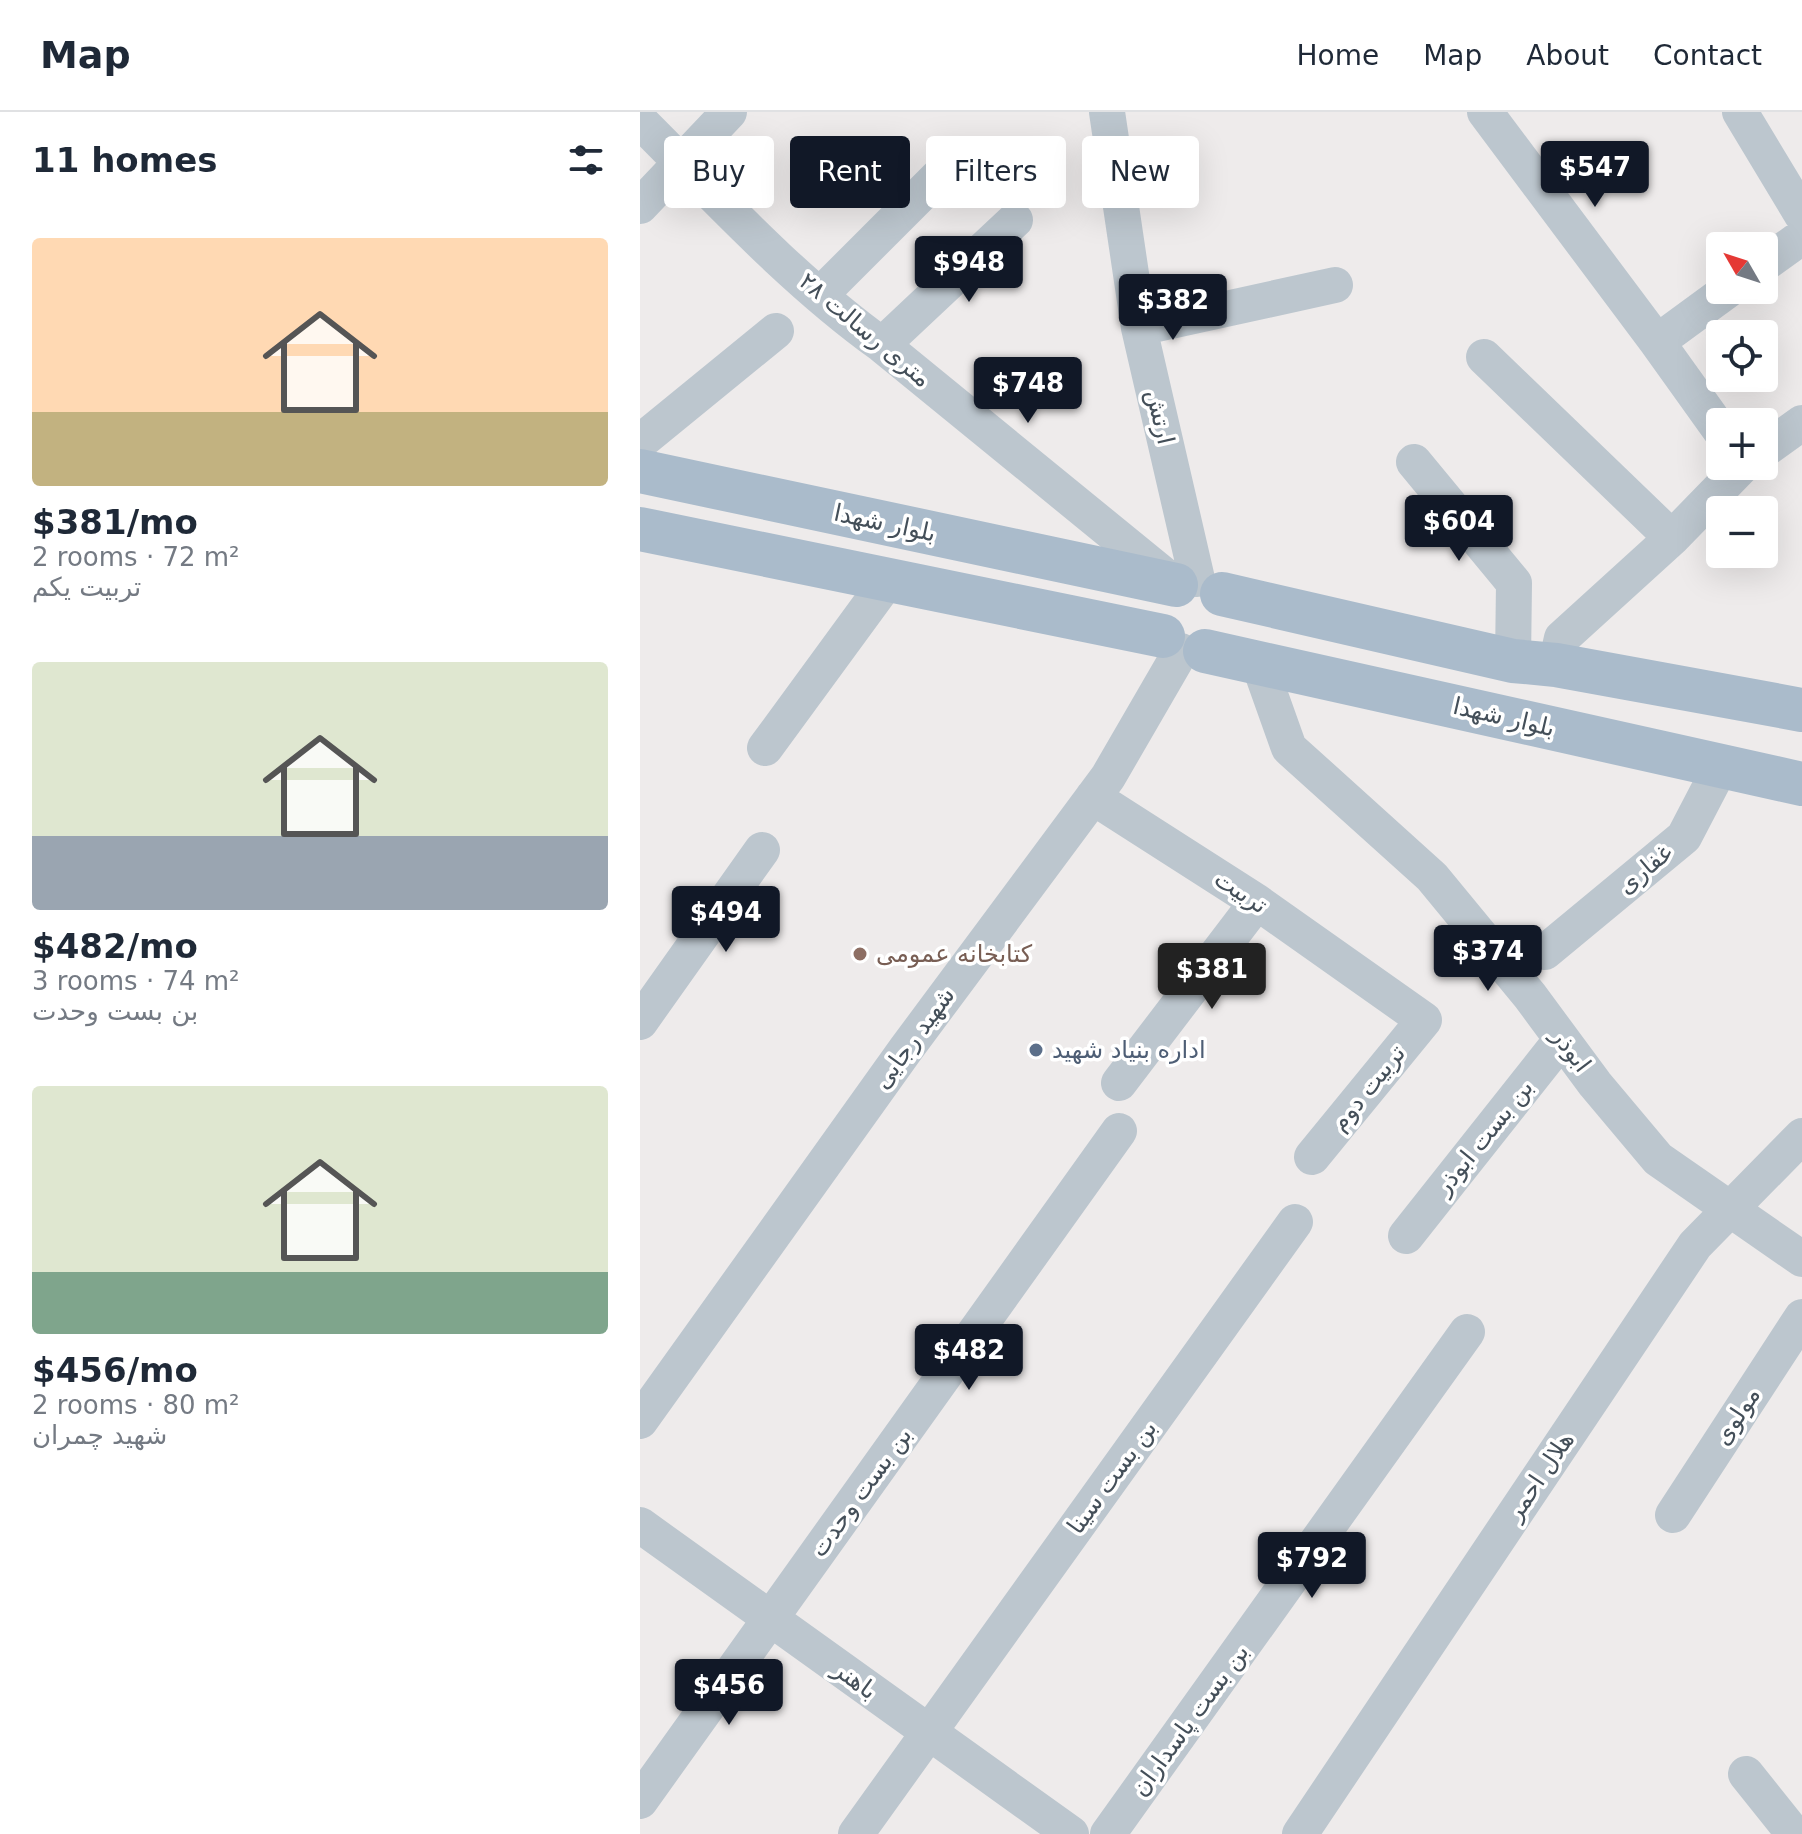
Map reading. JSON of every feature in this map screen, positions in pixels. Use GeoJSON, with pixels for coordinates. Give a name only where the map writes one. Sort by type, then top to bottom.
{"type":"FeatureCollection","features":[{"type":"Feature","properties":{"kind":"main road","name":"بلوار شهدا"},"geometry":{"type":"LineString","coordinates":[[640,471],[1199,586],[1513,661],[1556,665],[1802,710]]}},
{"type":"Feature","properties":{"kind":"main road","name":"بلوار شهدا"},"geometry":{"type":"LineString","coordinates":[[640,529],[1258,661],[1802,784]]}},
{"type":"Feature","properties":{"kind":"main road"},"geometry":{"type":"LineString","coordinates":[[1199,586],[1230,613],[1229,625],[1224,637],[1183,646],[1159,625],[1161,602],[1199,586]]}},
{"type":"Feature","properties":{"kind":"street"},"geometry":{"type":"LineString","coordinates":[[706,136],[729,112]]}},
{"type":"Feature","properties":{"kind":"street"},"geometry":{"type":"LineString","coordinates":[[1485,112],[1706,410]]}},
{"type":"Feature","properties":{"kind":"street"},"geometry":{"type":"LineString","coordinates":[[1740,112],[1802,215]]}},
{"type":"Feature","properties":{"kind":"street","name":"ارتش"},"geometry":{"type":"LineString","coordinates":[[1106,113],[1139,328],[1199,586]]}},
{"type":"Feature","properties":{"kind":"street","name":"۲۸ متری رسالت"},"geometry":{"type":"LineString","coordinates":[[640,121],[664,145]]}},
{"type":"Feature","properties":{"kind":"street"},"geometry":{"type":"LineString","coordinates":[[640,206],[664,180]]}},
{"type":"Feature","properties":{"kind":"street"},"geometry":{"type":"LineString","coordinates":[[830,305],[926,194]]}},
{"type":"Feature","properties":{"kind":"street","name":"۲۸ متری رسالت"},"geometry":{"type":"LineString","coordinates":[[729,208],[830,305],[1199,586]]}},
{"type":"Feature","properties":{"kind":"street"},"geometry":{"type":"LineString","coordinates":[[882,345],[1015,220]]}},
{"type":"Feature","properties":{"kind":"street"},"geometry":{"type":"LineString","coordinates":[[1778,254],[1802,237]]}},
{"type":"Feature","properties":{"kind":"street"},"geometry":{"type":"LineString","coordinates":[[1139,328],[1335,285]]}},
{"type":"Feature","properties":{"kind":"street"},"geometry":{"type":"LineString","coordinates":[[1657,342],[1709,304]]}},
{"type":"Feature","properties":{"kind":"street"},"geometry":{"type":"LineString","coordinates":[[640,442],[776,331]]}},
{"type":"Feature","properties":{"kind":"street"},"geometry":{"type":"LineString","coordinates":[[1484,357],[1672,538]]}},
{"type":"Feature","properties":{"kind":"street"},"geometry":{"type":"LineString","coordinates":[[1778,440],[1802,423]]}},
{"type":"Feature","properties":{"kind":"street"},"geometry":{"type":"LineString","coordinates":[[1414,462],[1514,583],[1513,661]]}},
{"type":"Feature","properties":{"kind":"street"},"geometry":{"type":"LineString","coordinates":[[1556,665],[1562,638],[1672,538],[1728,480]]}},
{"type":"Feature","properties":{"kind":"street"},"geometry":{"type":"LineString","coordinates":[[765,748],[888,580]]}},
{"type":"Feature","properties":{"kind":"street","name":"شهید رجایی"},"geometry":{"type":"LineString","coordinates":[[640,1421],[906,1049],[1108,777],[1183,646]]}},
{"type":"Feature","properties":{"kind":"street","name":"ابوذر"},"geometry":{"type":"LineString","coordinates":[[1258,661],[1289,748],[1432,877],[1658,1159],[1802,1259]]}},
{"type":"Feature","properties":{"kind":"street","name":"غفاری"},"geometry":{"type":"LineString","coordinates":[[1545,952],[1684,837],[1721,766]]}},
{"type":"Feature","properties":{"kind":"street","name":"تربیت"},"geometry":{"type":"LineString","coordinates":[[1093,797],[1257,902],[1424,1020]]}},
{"type":"Feature","properties":{"kind":"street"},"geometry":{"type":"LineString","coordinates":[[640,1022],[762,850]]}},
{"type":"Feature","properties":{"kind":"street"},"geometry":{"type":"LineString","coordinates":[[1119,1083],[1257,902]]}},
{"type":"Feature","properties":{"kind":"street","name":"تربیت دوم"},"geometry":{"type":"LineString","coordinates":[[1312,1157],[1424,1020]]}},
{"type":"Feature","properties":{"kind":"street","name":"بن بست ابوذر"},"geometry":{"type":"LineString","coordinates":[[1406,1236],[1562,1039]]}},
{"type":"Feature","properties":{"kind":"street","name":"بن بست وحدت"},"geometry":{"type":"LineString","coordinates":[[640,1801],[1119,1131]]}},
{"type":"Feature","properties":{"kind":"street","name":"هلال احمر"},"geometry":{"type":"LineString","coordinates":[[1300,1834],[1695,1245],[1802,1136]]}},
{"type":"Feature","properties":{"kind":"street","name":"بن بست سینا"},"geometry":{"type":"LineString","coordinates":[[856,1834],[1295,1222]]}},
{"type":"Feature","properties":{"kind":"street","name":"مولوی"},"geometry":{"type":"LineString","coordinates":[[1673,1515],[1802,1317]]}},
{"type":"Feature","properties":{"kind":"street","name":"بن بست پاسداران"},"geometry":{"type":"LineString","coordinates":[[1108,1834],[1467,1332]]}},
{"type":"Feature","properties":{"kind":"street","name":"باهنر"},"geometry":{"type":"LineString","coordinates":[[640,1525],[1071,1834]]}},
{"type":"Feature","properties":{"kind":"street"},"geometry":{"type":"LineString","coordinates":[[1746,1774],[1794,1834]]}},
{"type":"Feature","properties":{"kind":"place","name":"کتابخانه عمومی"},"geometry":{"type":"Point","coordinates":[860,954]}},
{"type":"Feature","properties":{"kind":"place","name":"اداره بنیاد شهید"},"geometry":{"type":"Point","coordinates":[1036,1050]}}]}
